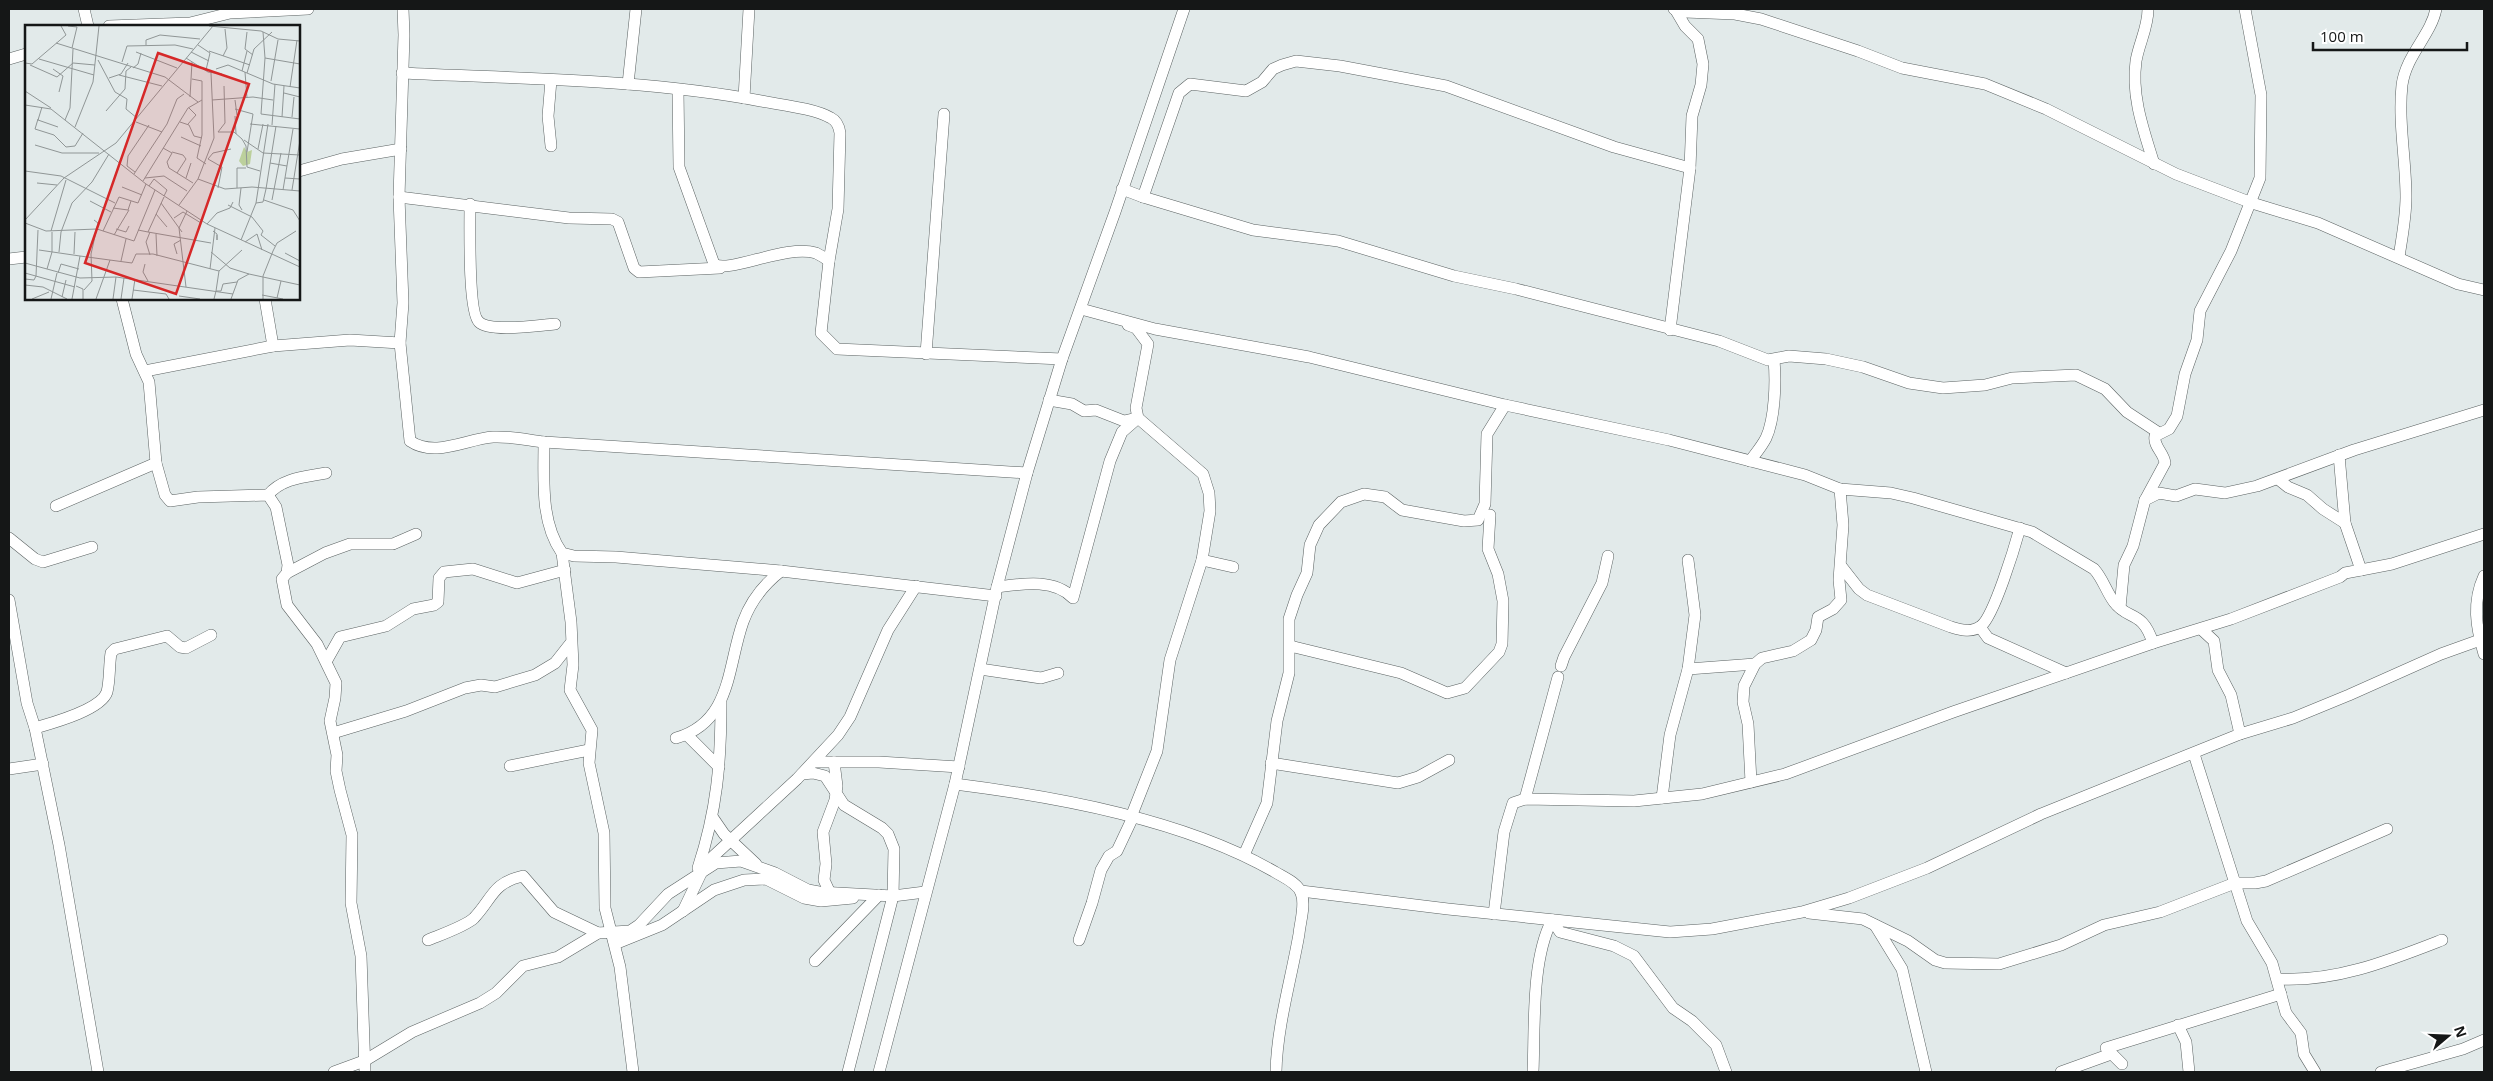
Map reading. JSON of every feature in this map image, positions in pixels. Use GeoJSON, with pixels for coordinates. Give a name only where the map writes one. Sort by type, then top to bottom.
{"type":"FeatureCollection","features":[{"type":"Feature","properties":{"kind":"street"},"geometry":{"type":"LineString","coordinates":[[84,9],[88,25]]}},
{"type":"Feature","properties":{"kind":"street"},"geometry":{"type":"LineString","coordinates":[[137,25],[190,23],[230,13],[308,9]]}},
{"type":"Feature","properties":{"kind":"street"},"geometry":{"type":"LineString","coordinates":[[403,9],[404,35],[399,197],[403,303],[400,343],[410,441],[418,446],[437,448],[495,437],[544,442],[1027,473]]}},
{"type":"Feature","properties":{"kind":"street"},"geometry":{"type":"LineString","coordinates":[[628,84],[636,9]]}},
{"type":"Feature","properties":{"kind":"street"},"geometry":{"type":"LineString","coordinates":[[744,98],[749,9]]}},
{"type":"Feature","properties":{"kind":"street"},"geometry":{"type":"LineString","coordinates":[[879,1072],[955,784],[997,592],[1027,473],[1062,358],[1081,309],[1184,9]]}},
{"type":"Feature","properties":{"kind":"street"},"geometry":{"type":"LineString","coordinates":[[1675,9],[1685,12],[1724,11],[1774,23],[1902,68],[1985,84],[2046,109],[2154,164],[2252,203],[2318,223],[2458,284],[2484,290]]}},
{"type":"Feature","properties":{"kind":"street"},"geometry":{"type":"LineString","coordinates":[[1670,330],[1690,168],[1692,116],[1701,85],[1702,57],[1697,38],[1685,26],[1675,9]]}},
{"type":"Feature","properties":{"kind":"street"},"geometry":{"type":"LineString","coordinates":[[2148,9],[2148,23],[2136,61],[2135,96],[2154,164]]}},
{"type":"Feature","properties":{"kind":"street"},"geometry":{"type":"LineString","coordinates":[[2120,608],[2124,565],[2133,546],[2145,500],[2164,469],[2164,458],[2154,440],[2158,433],[2169,429],[2177,416],[2185,374],[2197,340],[2200,311],[2222,272],[2252,203],[2261,169],[2260,95],[2245,9]]}},
{"type":"Feature","properties":{"kind":"street"},"geometry":{"type":"LineString","coordinates":[[2399,258],[2405,224],[2406,195],[2402,140],[2402,87],[2414,52],[2432,21],[2436,9]]}},
{"type":"Feature","properties":{"kind":"street"},"geometry":{"type":"LineString","coordinates":[[9,59],[25,54]]}},
{"type":"Feature","properties":{"kind":"street"},"geometry":{"type":"LineString","coordinates":[[1143,198],[1179,94],[1184,88],[1190,84],[1246,91],[1262,82],[1273,70],[1282,64],[1296,62],[1340,66],[1446,86],[1614,147],[1690,168]]}},
{"type":"Feature","properties":{"kind":"street"},"geometry":{"type":"LineString","coordinates":[[402,73],[586,80],[628,84],[744,98],[828,116],[839,126],[838,208],[829,261],[821,333],[827,341],[836,349],[1062,358]]}},
{"type":"Feature","properties":{"kind":"street"},"geometry":{"type":"LineString","coordinates":[[551,80],[548,116],[551,146]]}},
{"type":"Feature","properties":{"kind":"street"},"geometry":{"type":"LineString","coordinates":[[678,90],[679,167],[710,258],[720,268]]}},
{"type":"Feature","properties":{"kind":"street"},"geometry":{"type":"LineString","coordinates":[[926,354],[944,114]]}},
{"type":"Feature","properties":{"kind":"street"},"geometry":{"type":"LineString","coordinates":[[300,171],[342,159],[401,149]]}},
{"type":"Feature","properties":{"kind":"street"},"geometry":{"type":"LineString","coordinates":[[1122,189],[1143,198],[1253,230],[1338,241],[1454,276],[1516,289],[1670,330],[1719,341],[1774,360],[1789,356],[1826,359],[1863,368],[1910,383],[1943,388],[1985,385],[2012,378],[2076,375],[2105,389],[2127,412],[2158,433]]}},
{"type":"Feature","properties":{"kind":"street"},"geometry":{"type":"LineString","coordinates":[[399,197],[470,204],[570,218],[616,220],[634,268],[639,272],[720,268],[788,252],[816,254],[829,261]]}},
{"type":"Feature","properties":{"kind":"street"},"geometry":{"type":"LineString","coordinates":[[470,204],[472,298],[474,314],[479,322],[490,327],[555,324]]}},
{"type":"Feature","properties":{"kind":"street"},"geometry":{"type":"LineString","coordinates":[[9,259],[25,257]]}},
{"type":"Feature","properties":{"kind":"street"},"geometry":{"type":"LineString","coordinates":[[122,300],[136,354],[149,382],[156,463],[165,495],[170,500],[198,497],[268,495],[274,501],[280,521],[288,565],[287,573]]}},
{"type":"Feature","properties":{"kind":"street"},"geometry":{"type":"LineString","coordinates":[[265,300],[273,346]]}},
{"type":"Feature","properties":{"kind":"street"},"geometry":{"type":"LineString","coordinates":[[1081,309],[1155,329],[1309,357],[1505,405],[1750,461],[1805,475],[1840,489],[1891,493],[2020,528],[2043,537],[2094,568],[2120,608],[2146,625],[2153,643]]}},
{"type":"Feature","properties":{"kind":"street"},"geometry":{"type":"LineString","coordinates":[[1079,940],[1092,904],[1101,870],[1109,856],[1117,851],[1157,751],[1170,660],[1202,560],[1210,511],[1209,493],[1203,474],[1138,418],[1136,404],[1148,344],[1136,328],[1110,317]]}},
{"type":"Feature","properties":{"kind":"street"},"geometry":{"type":"LineString","coordinates":[[145,371],[273,346],[350,340],[400,343]]}},
{"type":"Feature","properties":{"kind":"street"},"geometry":{"type":"LineString","coordinates":[[1750,461],[1768,432],[1775,385],[1774,360]]}},
{"type":"Feature","properties":{"kind":"street"},"geometry":{"type":"LineString","coordinates":[[1049,400],[1072,404],[1080,410],[1096,410],[1124,421],[1138,418]]}},
{"type":"Feature","properties":{"kind":"street"},"geometry":{"type":"LineString","coordinates":[[1244,855],[1267,803],[1277,721],[1288,673],[1289,626],[1292,606],[1307,573],[1310,545],[1319,525],[1341,502],[1364,494],[1379,495],[1395,507],[1409,512],[1464,521],[1478,520],[1485,504],[1487,434],[1505,405]]}},
{"type":"Feature","properties":{"kind":"street"},"geometry":{"type":"LineString","coordinates":[[2145,500],[2157,494],[2176,496],[2195,489],[2225,493],[2257,486],[2339,455],[2484,410]]}},
{"type":"Feature","properties":{"kind":"street"},"geometry":{"type":"LineString","coordinates":[[562,553],[574,556],[616,557],[781,571],[916,586],[997,592],[1034,583],[1068,592],[1073,598],[1110,461],[1122,432],[1138,418]]}},
{"type":"Feature","properties":{"kind":"street"},"geometry":{"type":"LineString","coordinates":[[544,442],[546,508],[551,532],[562,553],[571,622],[570,644],[573,666],[570,690],[592,730],[589,763],[604,833],[604,902],[615,944],[633,1072]]}},
{"type":"Feature","properties":{"kind":"street"},"geometry":{"type":"LineString","coordinates":[[2339,455],[2346,513],[2345,522],[2361,570]]}},
{"type":"Feature","properties":{"kind":"street"},"geometry":{"type":"LineString","coordinates":[[56,506],[156,463]]}},
{"type":"Feature","properties":{"kind":"street"},"geometry":{"type":"LineString","coordinates":[[268,495],[275,486],[286,481],[326,473]]}},
{"type":"Feature","properties":{"kind":"street"},"geometry":{"type":"LineString","coordinates":[[2278,479],[2288,487],[2307,495],[2323,509],[2345,522]]}},
{"type":"Feature","properties":{"kind":"street"},"geometry":{"type":"LineString","coordinates":[[1688,669],[1755,664],[1767,656],[1793,651],[1810,640],[1816,630],[1818,617],[1834,609],[1841,600],[1839,584],[1843,525],[1840,489]]}},
{"type":"Feature","properties":{"kind":"street"},"geometry":{"type":"LineString","coordinates":[[1290,646],[1401,673],[1447,692],[1465,688],[1499,652],[1502,644],[1502,592],[1488,549],[1490,515]]}},
{"type":"Feature","properties":{"kind":"street"},"geometry":{"type":"LineString","coordinates":[[1841,566],[1859,589],[1868,595],[1960,630],[1973,630],[1980,627],[1989,615],[2006,574],[2020,528]]}},
{"type":"Feature","properties":{"kind":"street"},"geometry":{"type":"LineString","coordinates":[[365,1067],[361,956],[351,903],[352,835],[340,790],[329,716],[335,698],[336,683],[317,644],[286,605],[282,579],[287,573],[325,553],[350,544],[392,544],[416,534]]}},
{"type":"Feature","properties":{"kind":"street"},"geometry":{"type":"LineString","coordinates":[[1494,914],[1504,832],[1513,804],[1525,798],[1634,801],[1702,794],[1785,774],[1901,730],[2153,643],[2261,608],[2340,577],[2345,573],[2392,564],[2484,534]]}},
{"type":"Feature","properties":{"kind":"street"},"geometry":{"type":"LineString","coordinates":[[9,538],[35,559],[42,562],[92,547]]}},
{"type":"Feature","properties":{"kind":"street"},"geometry":{"type":"LineString","coordinates":[[1525,798],[1559,671],[1564,657],[1602,583],[1608,556]]}},
{"type":"Feature","properties":{"kind":"street"},"geometry":{"type":"LineString","coordinates":[[1202,560],[1233,567]]}},
{"type":"Feature","properties":{"kind":"street"},"geometry":{"type":"LineString","coordinates":[[1662,798],[1670,736],[1688,669],[1695,615],[1688,560]]}},
{"type":"Feature","properties":{"kind":"street"},"geometry":{"type":"LineString","coordinates":[[326,660],[340,638],[386,626],[414,610],[434,605],[438,602],[439,578],[444,572],[473,569],[517,582],[564,570]]}},
{"type":"Feature","properties":{"kind":"street"},"geometry":{"type":"LineString","coordinates":[[719,767],[682,737],[700,728],[721,700],[731,672],[743,623],[754,597],[761,587],[781,571]]}},
{"type":"Feature","properties":{"kind":"street"},"geometry":{"type":"LineString","coordinates":[[2484,576],[2476,604],[2480,640],[2484,654]]}},
{"type":"Feature","properties":{"kind":"street"},"geometry":{"type":"LineString","coordinates":[[334,1072],[365,1067],[412,1032],[480,1003],[496,993],[523,966],[558,957],[598,933],[620,933],[630,931],[639,925],[668,894],[698,872],[729,840],[814,762],[850,717],[888,630],[916,586]]}},
{"type":"Feature","properties":{"kind":"street"},"geometry":{"type":"LineString","coordinates":[[9,600],[28,703],[43,764],[59,845],[98,1072]]}},
{"type":"Feature","properties":{"kind":"street"},"geometry":{"type":"LineString","coordinates":[[1980,627],[1988,638],[2066,673]]}},
{"type":"Feature","properties":{"kind":"street"},"geometry":{"type":"LineString","coordinates":[[2201,629],[2214,642],[2218,670],[2231,694],[2240,734]]}},
{"type":"Feature","properties":{"kind":"street"},"geometry":{"type":"LineString","coordinates":[[35,728],[68,717],[100,701],[106,694],[110,653],[115,649],[167,636],[180,647],[186,648],[211,635]]}},
{"type":"Feature","properties":{"kind":"street"},"geometry":{"type":"LineString","coordinates":[[955,784],[1020,792],[1132,817],[1244,855],[1292,883],[1301,891],[1552,920],[1670,932],[1691,931],[1802,912],[1849,898],[1927,868],[2040,814],[2240,734],[2333,702],[2480,640]]}},
{"type":"Feature","properties":{"kind":"street"},"geometry":{"type":"LineString","coordinates":[[333,733],[406,711],[465,688],[481,684],[495,687],[535,675],[555,663],[570,644]]}},
{"type":"Feature","properties":{"kind":"street"},"geometry":{"type":"LineString","coordinates":[[1751,782],[1748,724],[1742,702],[1744,686],[1755,664]]}},
{"type":"Feature","properties":{"kind":"street"},"geometry":{"type":"LineString","coordinates":[[980,669],[1040,678],[1058,673]]}},
{"type":"Feature","properties":{"kind":"street"},"geometry":{"type":"LineString","coordinates":[[683,911],[698,872],[713,818],[719,767],[721,700]]}},
{"type":"Feature","properties":{"kind":"street"},"geometry":{"type":"LineString","coordinates":[[510,766],[589,750]]}},
{"type":"Feature","properties":{"kind":"street"},"geometry":{"type":"LineString","coordinates":[[2194,754],[2251,930],[2267,952],[2278,980],[2286,1013],[2301,1033],[2304,1054],[2315,1072]]}},
{"type":"Feature","properties":{"kind":"street"},"geometry":{"type":"LineString","coordinates":[[1271,763],[1398,783],[1418,777],[1449,760]]}},
{"type":"Feature","properties":{"kind":"street"},"geometry":{"type":"LineString","coordinates":[[814,762],[959,767]]}},
{"type":"Feature","properties":{"kind":"street"},"geometry":{"type":"LineString","coordinates":[[830,893],[824,880],[826,864],[823,832],[836,794],[834,762]]}},
{"type":"Feature","properties":{"kind":"street"},"geometry":{"type":"LineString","coordinates":[[9,769],[43,764]]}},
{"type":"Feature","properties":{"kind":"street"},"geometry":{"type":"LineString","coordinates":[[802,774],[813,773],[825,776],[844,805],[874,822],[888,834],[894,849],[893,896],[848,1072]]}},
{"type":"Feature","properties":{"kind":"street"},"geometry":{"type":"LineString","coordinates":[[713,818],[729,840],[758,866]]}},
{"type":"Feature","properties":{"kind":"street"},"geometry":{"type":"LineString","coordinates":[[1802,912],[1849,916],[1874,924],[1908,941],[1935,960],[1955,964],[1999,964],[2061,945],[2104,925],[2160,912],[2235,883],[2255,884],[2279,876],[2387,829]]}},
{"type":"Feature","properties":{"kind":"street"},"geometry":{"type":"LineString","coordinates":[[698,872],[716,863],[729,860],[758,866],[808,890],[893,896],[925,892]]}},
{"type":"Feature","properties":{"kind":"street"},"geometry":{"type":"LineString","coordinates":[[428,940],[473,919],[487,899],[506,880],[523,876],[554,912],[598,933]]}},
{"type":"Feature","properties":{"kind":"street"},"geometry":{"type":"LineString","coordinates":[[615,944],[651,931],[714,890],[757,878],[774,883],[804,898],[821,901],[837,901],[874,894]]}},
{"type":"Feature","properties":{"kind":"street"},"geometry":{"type":"LineString","coordinates":[[1276,1072],[1278,1046],[1300,922],[1303,900],[1301,891]]}},
{"type":"Feature","properties":{"kind":"street"},"geometry":{"type":"LineString","coordinates":[[815,961],[874,894]]}},
{"type":"Feature","properties":{"kind":"street"},"geometry":{"type":"LineString","coordinates":[[1533,1072],[1539,964],[1545,935],[1552,920]]}},
{"type":"Feature","properties":{"kind":"street"},"geometry":{"type":"LineString","coordinates":[[1552,920],[1560,932],[1614,946],[1634,956],[1673,1008],[1692,1021],[1716,1045],[1726,1072]]}},
{"type":"Feature","properties":{"kind":"street"},"geometry":{"type":"LineString","coordinates":[[1874,924],[1902,969],[1926,1072]]}},
{"type":"Feature","properties":{"kind":"street"},"geometry":{"type":"LineString","coordinates":[[2278,980],[2314,980],[2378,964],[2442,940]]}},
{"type":"Feature","properties":{"kind":"street"},"geometry":{"type":"LineString","coordinates":[[2122,1064],[2106,1048],[2281,994]]}},
{"type":"Feature","properties":{"kind":"street"},"geometry":{"type":"LineString","coordinates":[[2178,1025],[2186,1042],[2189,1072]]}},
{"type":"Feature","properties":{"kind":"street"},"geometry":{"type":"LineString","coordinates":[[2381,1072],[2463,1049],[2484,1040]]}},
{"type":"Feature","properties":{"kind":"street"},"geometry":{"type":"LineString","coordinates":[[2061,1072],[2111,1054]]}}]}
